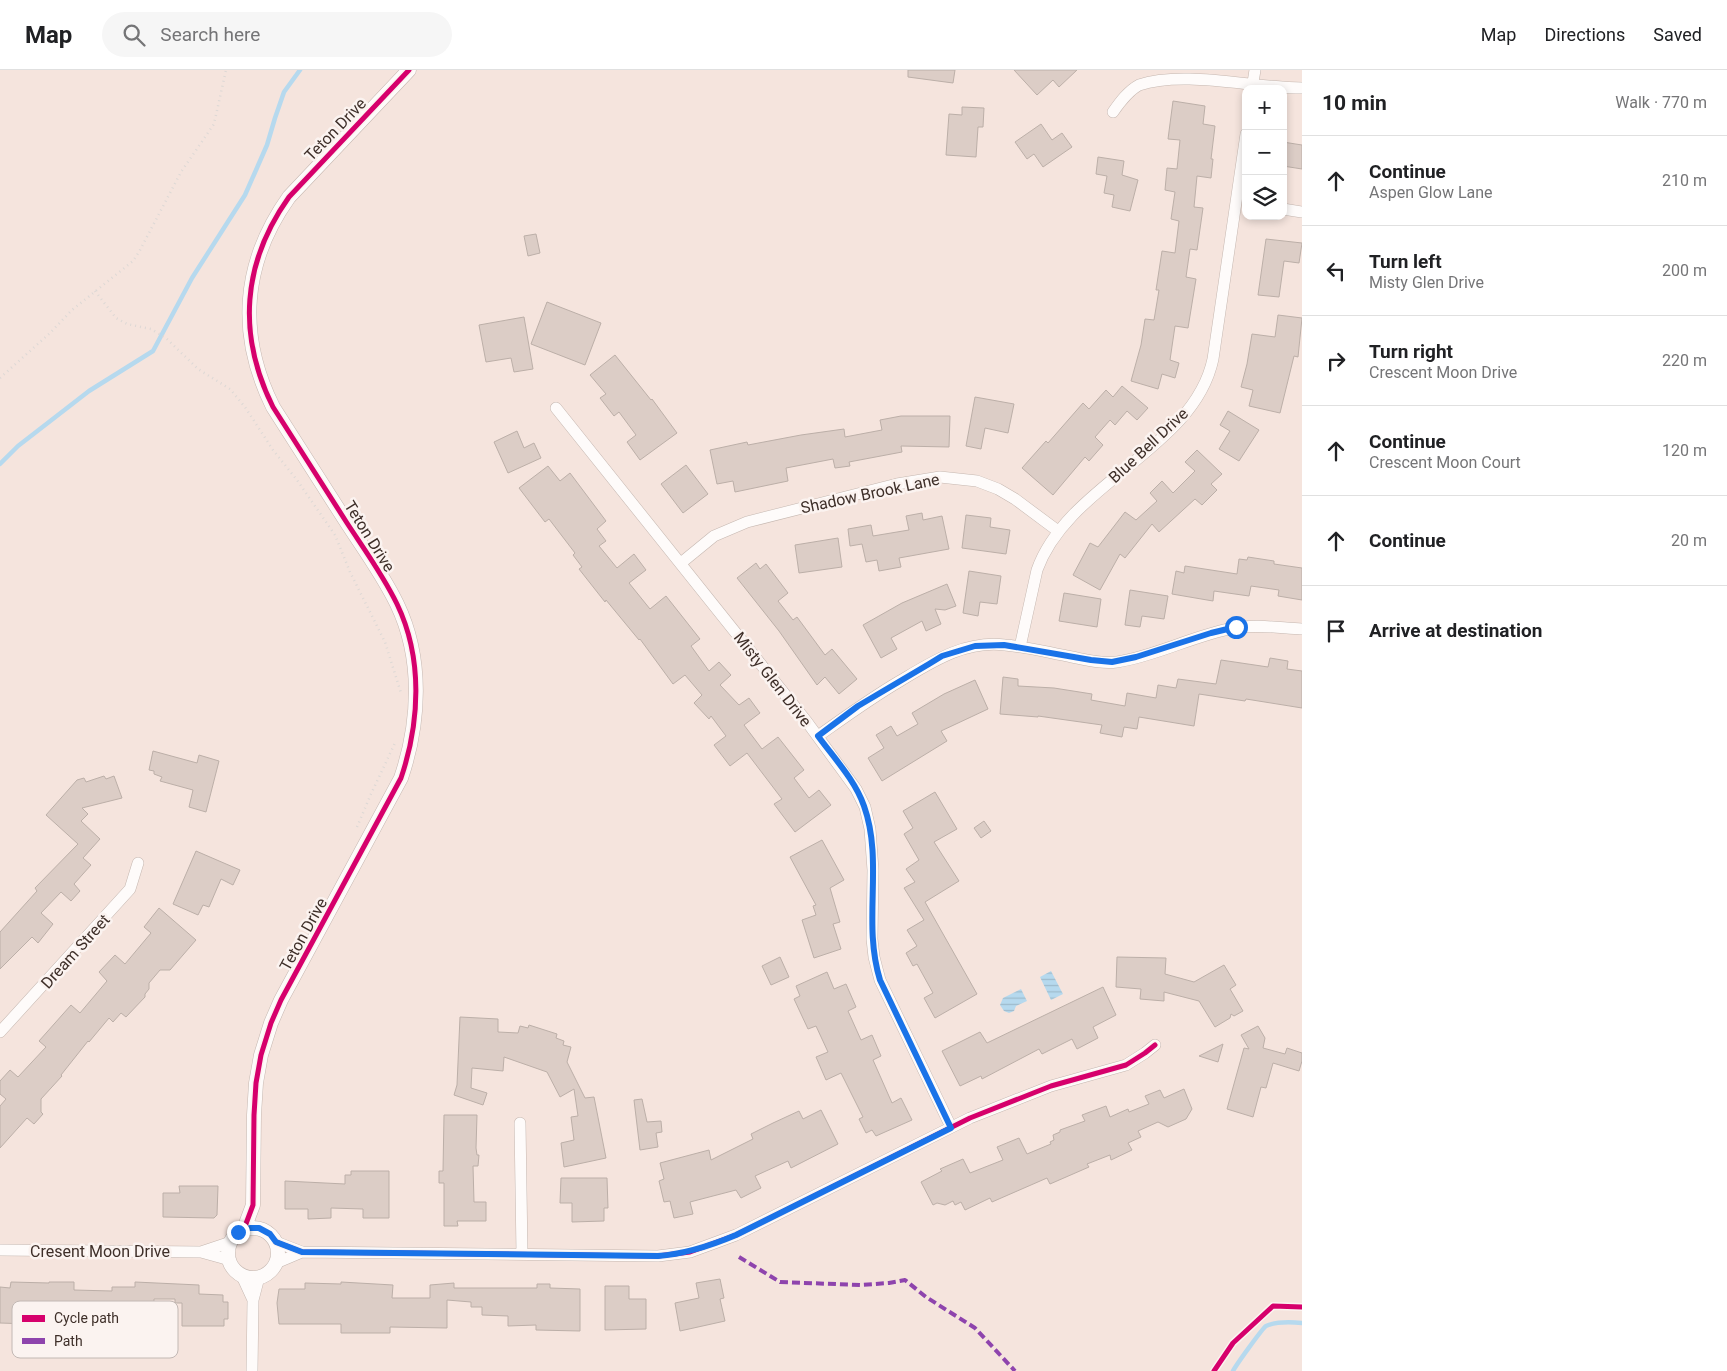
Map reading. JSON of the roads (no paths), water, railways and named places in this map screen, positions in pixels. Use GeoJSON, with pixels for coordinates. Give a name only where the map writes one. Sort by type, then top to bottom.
{"type":"FeatureCollection","features":[{"type":"Feature","properties":{"kind":"street","name":"Teton Drive"},"geometry":{"type":"LineString","coordinates":[[244,1230],[253,1205],[254,1099],[263,1048],[281,1000],[401,778],[411,746],[417,695],[411,647],[397,604],[381,575],[273,407],[262,384],[251,344],[249,319],[250,287],[265,238],[289,196],[409,70]]}},
{"type":"Feature","properties":{"kind":"street"},"geometry":{"type":"LineString","coordinates":[[1252,85],[1255,70]]}},
{"type":"Feature","properties":{"kind":"street"},"geometry":{"type":"LineString","coordinates":[[1113,112],[1129,92],[1138,85],[1157,78],[1180,75],[1245,85]]}},
{"type":"Feature","properties":{"kind":"street"},"geometry":{"type":"LineString","coordinates":[[1287,87],[1302,88]]}},
{"type":"Feature","properties":{"kind":"street","name":"Blue Bell Drive"},"geometry":{"type":"LineString","coordinates":[[1020,647],[1037,570],[1046,550],[1058,532],[1088,501],[1174,426],[1203,388],[1210,373],[1213,359],[1241,203],[1243,175]]}},
{"type":"Feature","properties":{"kind":"street"},"geometry":{"type":"LineString","coordinates":[[1287,210],[1302,212]]}},
{"type":"Feature","properties":{"kind":"street","name":"Misty Glen Drive"},"geometry":{"type":"LineString","coordinates":[[556,408],[818,736],[856,789],[865,807],[870,830],[872,849],[871,932],[876,969],[951,1128]]}},
{"type":"Feature","properties":{"kind":"street","name":"Shadow Brook Lane"},"geometry":{"type":"LineString","coordinates":[[681,563],[714,536],[747,522],[888,487],[940,477],[977,481],[998,489],[1015,499],[1058,532]]}},
{"type":"Feature","properties":{"kind":"street"},"geometry":{"type":"LineString","coordinates":[[818,736],[858,706],[942,656],[975,646],[1002,644],[1112,662],[1136,657],[1236,627],[1302,629]]}},
{"type":"Feature","properties":{"kind":"street","name":"Dream Street"},"geometry":{"type":"LineString","coordinates":[[0,1032],[130,889],[138,863]]}},
{"type":"Feature","properties":{"kind":"street"},"geometry":{"type":"LineString","coordinates":[[276,1242],[302,1252],[658,1256],[690,1252],[736,1235],[951,1128],[1051,1086],[1126,1065],[1155,1044]]}},
{"type":"Feature","properties":{"kind":"street"},"geometry":{"type":"LineString","coordinates":[[520,1123],[522,1254]]}},
{"type":"Feature","properties":{"kind":"street","name":"Teton Drive"},"geometry":{"type":"LineString","coordinates":[[253,1205],[262,1229]]}},
{"type":"Feature","properties":{"kind":"street"},"geometry":{"type":"LineString","coordinates":[[262,1229],[270,1234],[276,1242],[278,1252],[276,1263],[268,1273],[259,1277],[241,1274],[234,1268],[230,1260],[228,1251],[231,1242],[236,1234],[244,1230],[262,1229]]}},
{"type":"Feature","properties":{"kind":"street","name":"Cresent Moon Drive"},"geometry":{"type":"LineString","coordinates":[[201,1252],[231,1242]]}},
{"type":"Feature","properties":{"kind":"street","name":"Cresent Moon Drive"},"geometry":{"type":"LineString","coordinates":[[0,1250],[201,1252],[230,1260]]}},
{"type":"Feature","properties":{"kind":"street"},"geometry":{"type":"LineString","coordinates":[[276,1263],[302,1252]]}},
{"type":"Feature","properties":{"kind":"street"},"geometry":{"type":"LineString","coordinates":[[241,1274],[253,1300]]}},
{"type":"Feature","properties":{"kind":"street"},"geometry":{"type":"LineString","coordinates":[[252,1371],[253,1300],[259,1277]]}},
{"type":"Feature","properties":{"kind":"water"},"geometry":{"type":"Polygon","coordinates":[[[1051,971],[1063,994],[1051,1000],[1040,977],[1051,971]]]}},
{"type":"Feature","properties":{"kind":"water"},"geometry":{"type":"Polygon","coordinates":[[[1021,989],[1027,1001],[1016,1006],[1014,1011],[1009,1013],[1004,1011],[1000,1005],[1003,998],[1021,989]]]}},
{"type":"Feature","properties":{"kind":"waterway"},"geometry":{"type":"LineString","coordinates":[[0,464],[18,446],[89,391],[153,351],[192,278],[245,195],[267,145],[284,92],[300,70]]}},
{"type":"Feature","properties":{"kind":"waterway"},"geometry":{"type":"LineString","coordinates":[[1233,1371],[1266,1326],[1289,1322],[1302,1323]]}}]}
